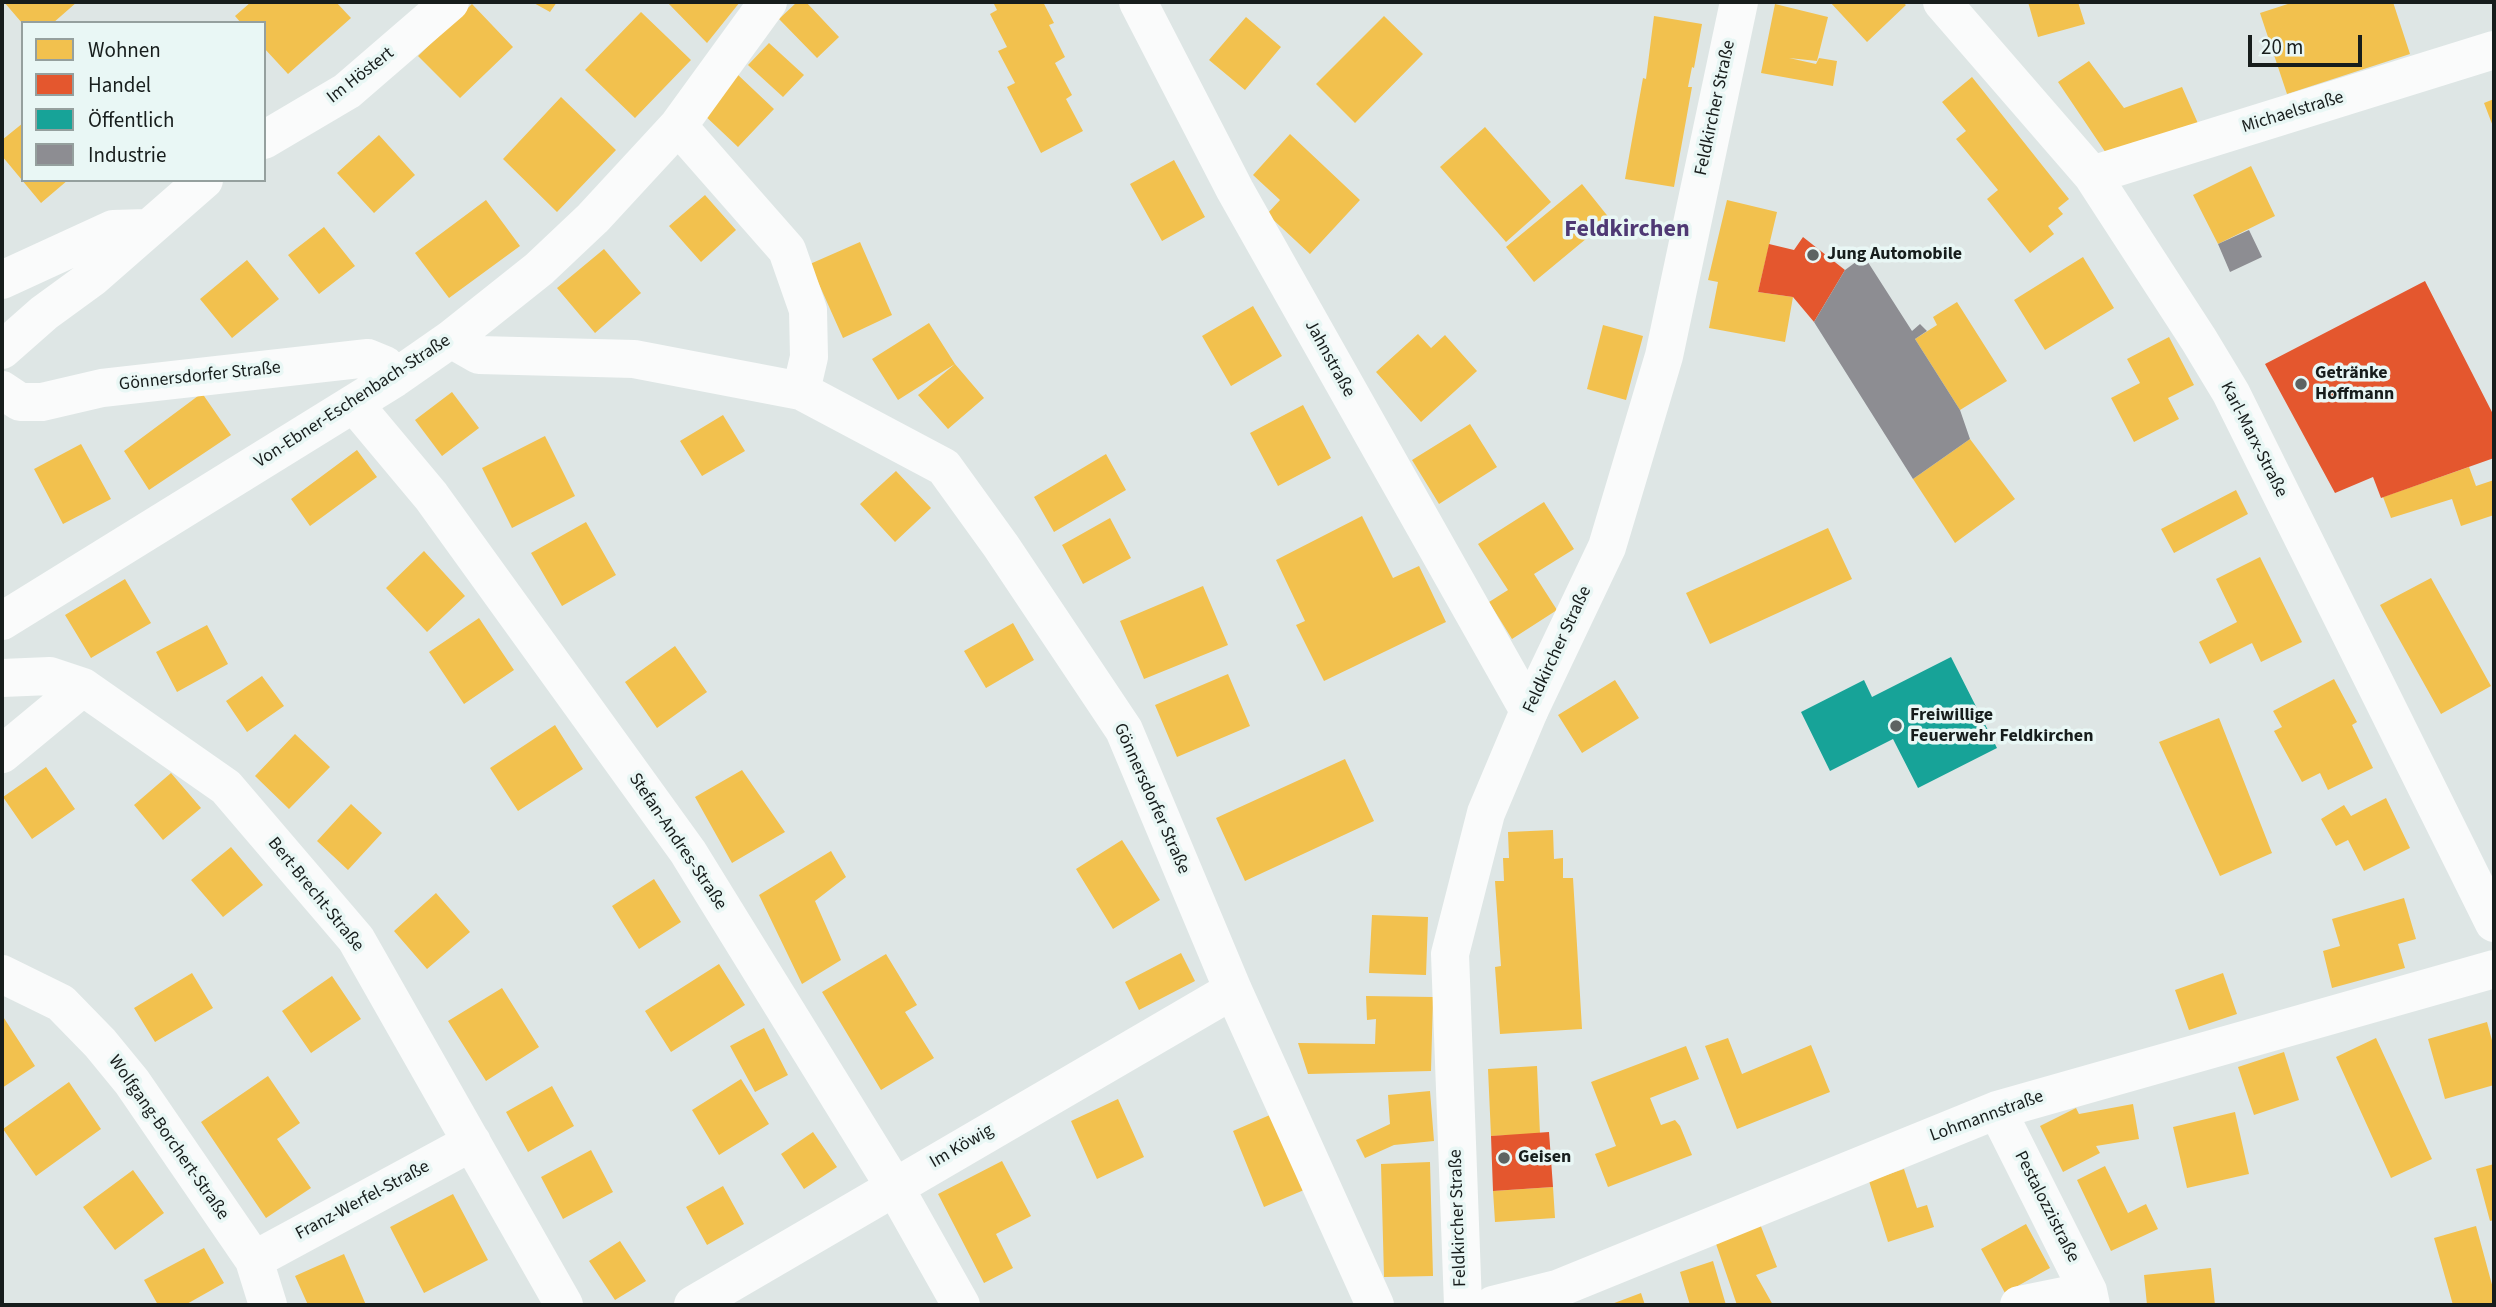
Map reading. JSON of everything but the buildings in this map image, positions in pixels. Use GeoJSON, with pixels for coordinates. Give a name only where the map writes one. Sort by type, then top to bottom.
{"type":"FeatureCollection","features":[{"type":"Feature","properties":{"kind":"street","name":"Im Höstert"},"geometry":{"type":"LineString","coordinates":[[266,139],[347,91],[450,2]]}},
{"type":"Feature","properties":{"kind":"street","name":"Von-Ebner-Eschenbach-Straße"},"geometry":{"type":"LineString","coordinates":[[2,621],[395,378],[451,339],[539,269],[593,218],[678,126],[768,2]]}},
{"type":"Feature","properties":{"kind":"street","name":"Jahnstraße"},"geometry":{"type":"LineString","coordinates":[[1138,2],[1235,190],[1530,711]]}},
{"type":"Feature","properties":{"kind":"street","name":"Feldkircher Straße"},"geometry":{"type":"LineString","coordinates":[[1463,1305],[1450,954],[1486,813],[1530,711],[1607,547],[1664,356],[1739,2]]}},
{"type":"Feature","properties":{"kind":"street","name":"Karl-Marx-Straße"},"geometry":{"type":"LineString","coordinates":[[1942,2],[2092,175],[2231,393],[2494,923]]}},
{"type":"Feature","properties":{"kind":"street","name":"Michaelstraße"},"geometry":{"type":"LineString","coordinates":[[2092,175],[2494,50]]}},
{"type":"Feature","properties":{"kind":"street"},"geometry":{"type":"LineString","coordinates":[[678,126],[787,250],[808,310],[809,357],[801,391]]}},
{"type":"Feature","properties":{"kind":"street"},"geometry":{"type":"LineString","coordinates":[[2,350],[44,313],[92,278],[202,182]]}},
{"type":"Feature","properties":{"kind":"street"},"geometry":{"type":"LineString","coordinates":[[2,280],[113,229],[146,228]]}},
{"type":"Feature","properties":{"kind":"street","name":"Gönnersdorfer Straße"},"geometry":{"type":"LineString","coordinates":[[451,339],[479,355],[634,359],[801,391],[944,467],[1001,546],[1124,730],[1233,989],[1376,1305]]}},
{"type":"Feature","properties":{"kind":"street","name":"Gönnersdorfer Straße"},"geometry":{"type":"LineString","coordinates":[[2,390],[20,402],[42,402],[102,388],[368,358],[385,365],[395,378]]}},
{"type":"Feature","properties":{"kind":"street","name":"Stefan-Andres-Straße"},"geometry":{"type":"LineString","coordinates":[[354,404],[431,496],[688,852],[894,1186],[961,1305]]}},
{"type":"Feature","properties":{"kind":"street","name":"Bert-Brecht-Straße"},"geometry":{"type":"LineString","coordinates":[[2,678],[50,676],[83,687],[226,787],[356,939],[565,1305]]}},
{"type":"Feature","properties":{"kind":"street"},"geometry":{"type":"LineString","coordinates":[[2,754],[83,687]]}},
{"type":"Feature","properties":{"kind":"street","name":"Lohmannstraße"},"geometry":{"type":"LineString","coordinates":[[1493,1305],[1557,1289],[1997,1110],[2494,969]]}},
{"type":"Feature","properties":{"kind":"street","name":"Wolfgang-Borchert-Straße"},"geometry":{"type":"LineString","coordinates":[[2,974],[61,1003],[100,1043],[132,1082],[254,1260],[268,1305]]}},
{"type":"Feature","properties":{"kind":"street","name":"Im Köwig"},"geometry":{"type":"LineString","coordinates":[[693,1305],[1233,989]]}},
{"type":"Feature","properties":{"kind":"street","name":"Pestalozzistraße"},"geometry":{"type":"LineString","coordinates":[[1997,1110],[2089,1298]]}},
{"type":"Feature","properties":{"kind":"street","name":"Franz-Werfel-Straße"},"geometry":{"type":"LineString","coordinates":[[254,1260],[472,1142]]}},
{"type":"Feature","properties":{"kind":"street"},"geometry":{"type":"LineString","coordinates":[[2019,1305],[2089,1298]]}},
{"type":"Feature","properties":{"kind":"place","name":"Jung Automobile"},"geometry":{"type":"Point","coordinates":[1813,255]}},
{"type":"Feature","properties":{"kind":"place","name":"Getränke Hoffmann"},"geometry":{"type":"Point","coordinates":[2301,384]}},
{"type":"Feature","properties":{"kind":"place","name":"Freiwillige Feuerwehr Feldkirchen"},"geometry":{"type":"Point","coordinates":[1896,726]}},
{"type":"Feature","properties":{"kind":"place","name":"Geisen"},"geometry":{"type":"Point","coordinates":[1504,1158]}},
{"type":"Feature","properties":{"kind":"district","name":"Feldkirchen"},"geometry":{"type":"Point","coordinates":[1627,231]}}]}
